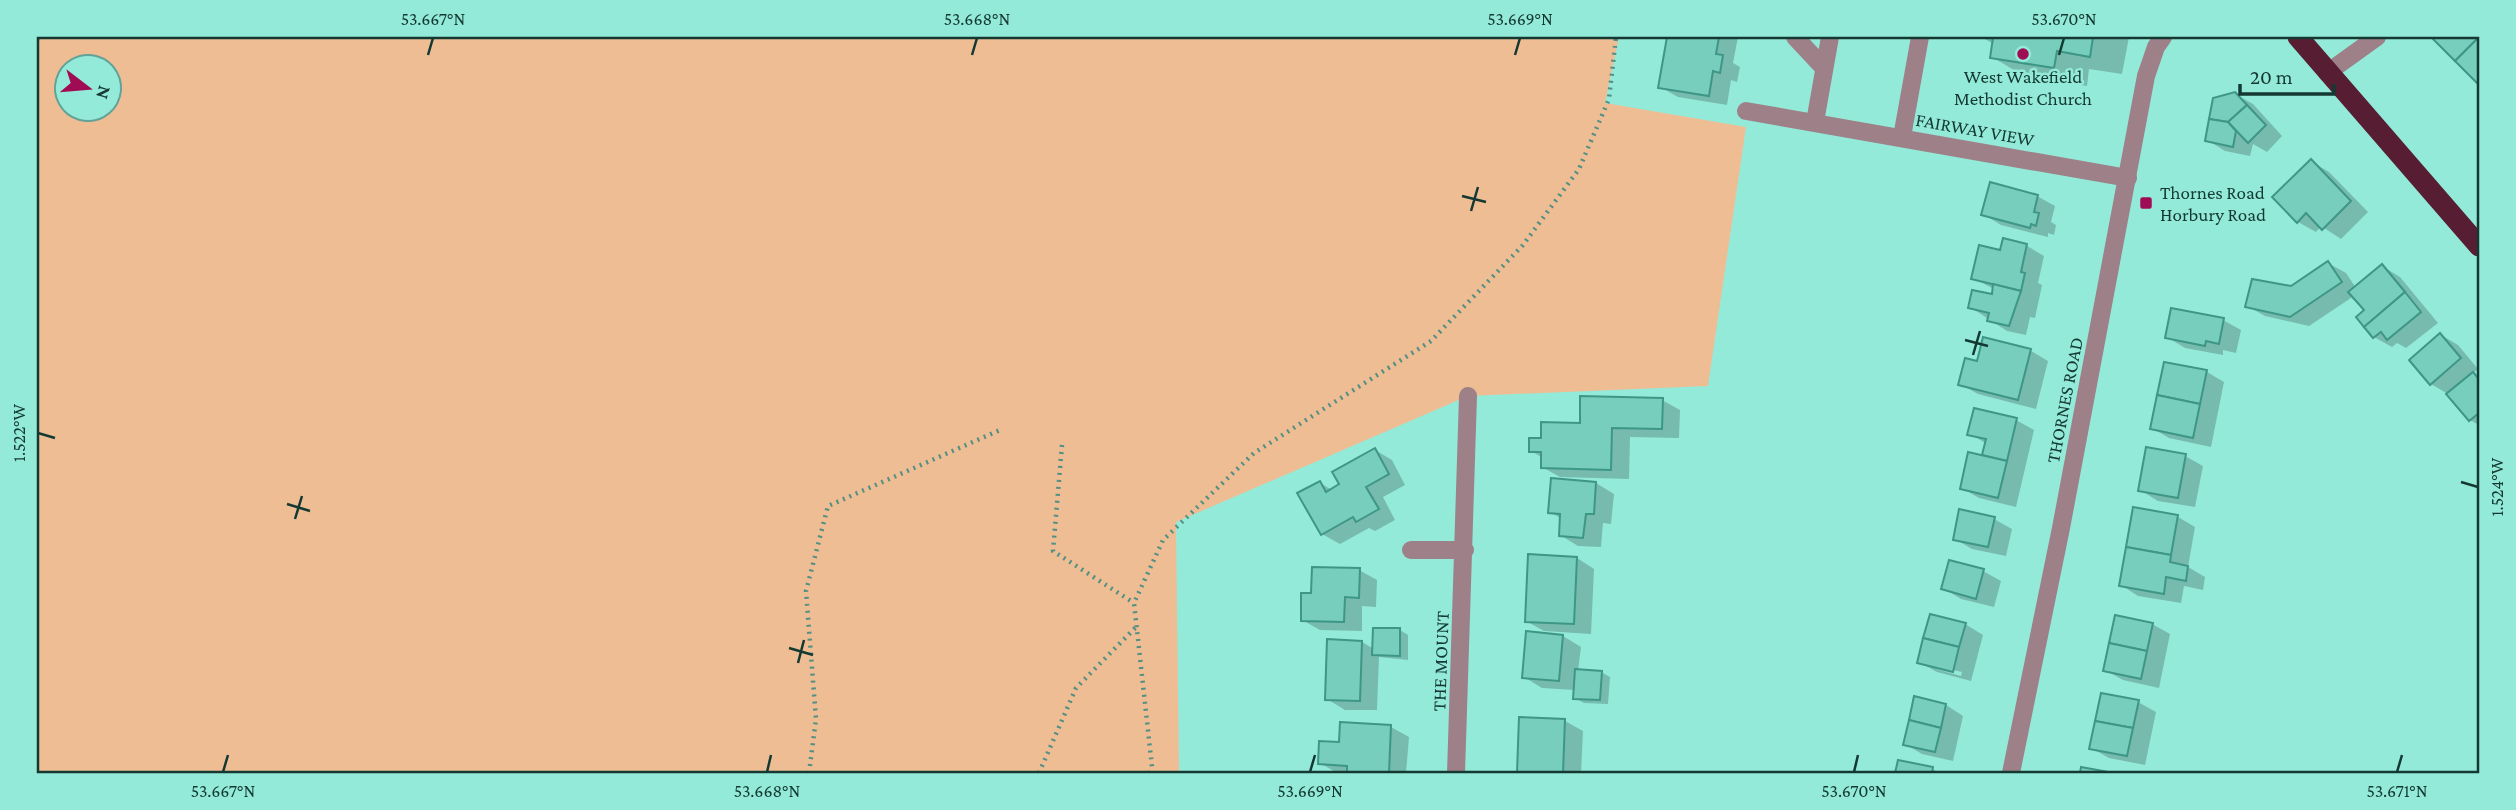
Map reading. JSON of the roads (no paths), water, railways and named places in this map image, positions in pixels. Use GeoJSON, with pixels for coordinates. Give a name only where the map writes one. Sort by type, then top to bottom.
{"type":"FeatureCollection","features":[{"type":"Feature","properties":{"kind":"highway"},"geometry":{"type":"LineString","coordinates":[[2298,37],[2479,246]]}},
{"type":"Feature","properties":{"kind":"street"},"geometry":{"type":"LineString","coordinates":[[1795,37],[1824,68]]}},
{"type":"Feature","properties":{"kind":"street"},"geometry":{"type":"LineString","coordinates":[[1815,122],[1830,37]]}},
{"type":"Feature","properties":{"kind":"street"},"geometry":{"type":"LineString","coordinates":[[1902,137],[1920,37]]}},
{"type":"Feature","properties":{"kind":"street","name":"THORNES ROAD"},"geometry":{"type":"LineString","coordinates":[[2011,773],[2146,76],[2162,37]]}},
{"type":"Feature","properties":{"kind":"street"},"geometry":{"type":"LineString","coordinates":[[2327,73],[2358,43],[2377,37]]}},
{"type":"Feature","properties":{"kind":"street","name":"FAIRWAY VIEW"},"geometry":{"type":"LineString","coordinates":[[1746,111],[2128,178]]}},
{"type":"Feature","properties":{"kind":"street","name":"THE MOUNT"},"geometry":{"type":"LineString","coordinates":[[1456,773],[1468,396]]}},
{"type":"Feature","properties":{"kind":"street"},"geometry":{"type":"LineString","coordinates":[[1411,550],[1465,550]]}},
{"type":"Feature","properties":{"kind":"place","name":"West Wakefield Methodist Church"},"geometry":{"type":"Point","coordinates":[2023,54]}},
{"type":"Feature","properties":{"kind":"place","name":"Thornes Road Horbury Road"},"geometry":{"type":"Point","coordinates":[2146,203]}}]}
